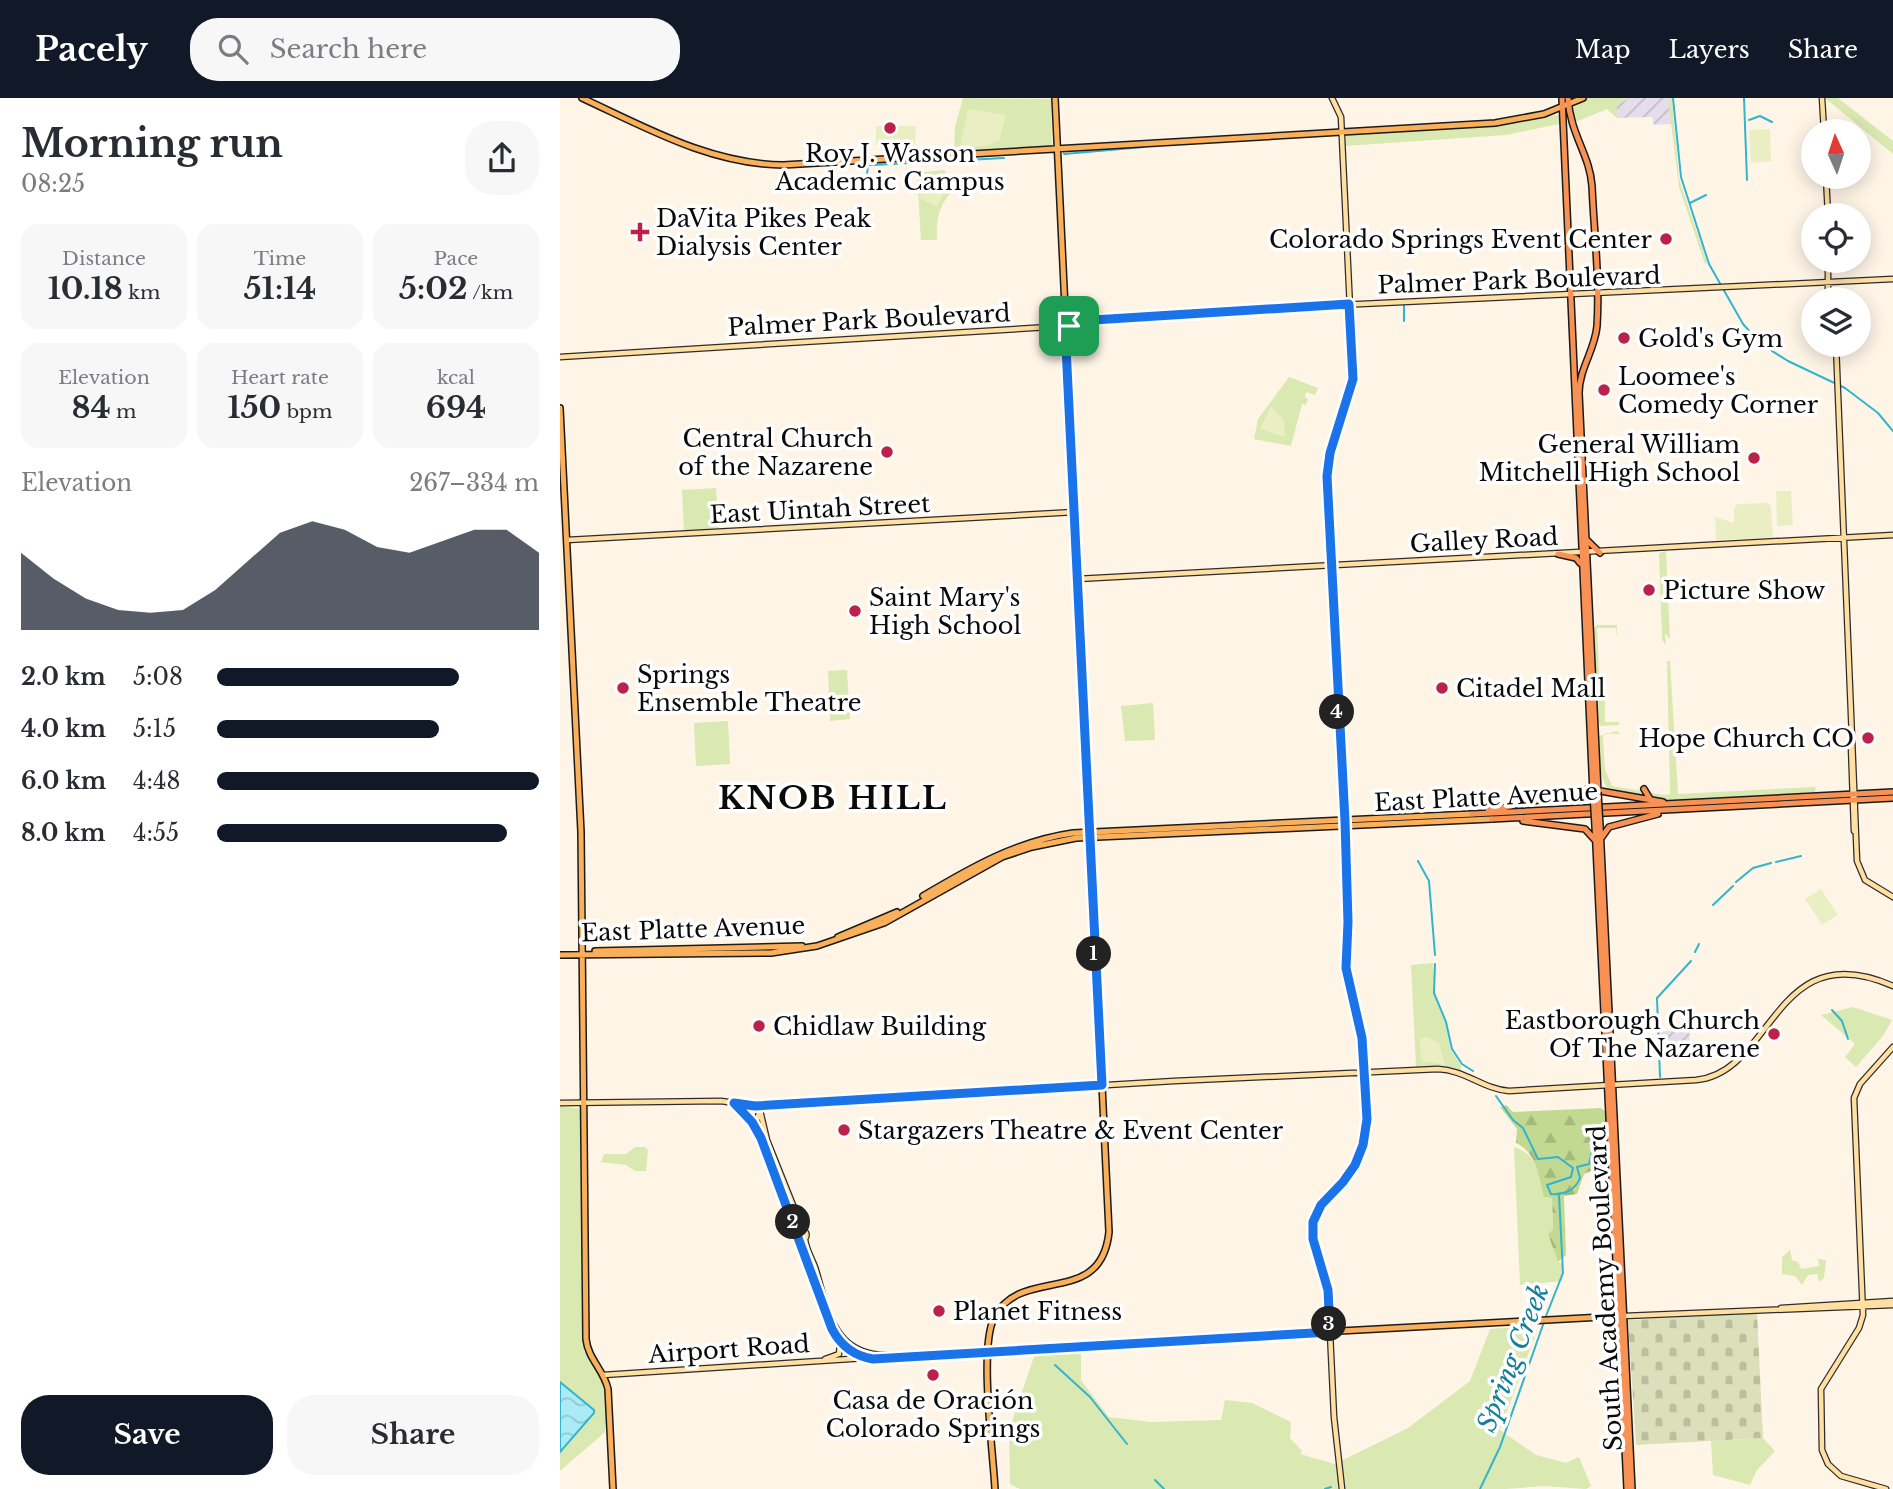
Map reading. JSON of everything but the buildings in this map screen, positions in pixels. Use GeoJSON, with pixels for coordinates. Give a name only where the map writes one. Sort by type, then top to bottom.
{"type":"FeatureCollection","features":[{"type":"Feature","properties":{"kind":"highway"},"geometry":{"type":"LineString","coordinates":[[1562,98],[1591,176],[1596,294],[1595,336],[1581,372],[1579,387],[1586,538],[1582,571],[1595,774],[1608,791]]}},
{"type":"Feature","properties":{"kind":"highway"},"geometry":{"type":"LineString","coordinates":[[1568,98],[1565,107],[1570,296],[1584,553],[1590,603],[1595,774],[1580,790]]}},
{"type":"Feature","properties":{"kind":"highway"},"geometry":{"type":"LineString","coordinates":[[1586,538],[1591,547],[1600,553]]}},
{"type":"Feature","properties":{"kind":"highway"},"geometry":{"type":"LineString","coordinates":[[1558,554],[1576,558],[1582,571]]}},
{"type":"Feature","properties":{"kind":"highway","name":"South Academy Boulevard"},"geometry":{"type":"LineString","coordinates":[[1595,774],[1630,1489]]}},
{"type":"Feature","properties":{"kind":"highway"},"geometry":{"type":"LineString","coordinates":[[1644,789],[1647,797],[1656,801]]}},
{"type":"Feature","properties":{"kind":"highway"},"geometry":{"type":"LineString","coordinates":[[1472,814],[1580,790],[1608,791],[1682,807]]}},
{"type":"Feature","properties":{"kind":"highway","name":"East Platte Avenue"},"geometry":{"type":"LineString","coordinates":[[1492,819],[1892,797]]}},
{"type":"Feature","properties":{"kind":"highway"},"geometry":{"type":"LineString","coordinates":[[1492,819],[1585,829],[1609,827],[1682,807]]}},
{"type":"Feature","properties":{"kind":"highway","name":"East Platte Avenue"},"geometry":{"type":"LineString","coordinates":[[1472,814],[1682,807]]}},
{"type":"Feature","properties":{"kind":"highway"},"geometry":{"type":"LineString","coordinates":[[1585,829],[1598,841],[1609,827]]}},
{"type":"Feature","properties":{"kind":"main road"},"geometry":{"type":"LineString","coordinates":[[582,98],[678,142],[726,159],[799,165],[1503,122],[1565,107],[1583,98]]}},
{"type":"Feature","properties":{"kind":"main road"},"geometry":{"type":"LineString","coordinates":[[995,1489],[988,1350],[992,1322],[1007,1301],[1032,1288],[1063,1285],[1080,1278],[1094,1267],[1104,1251],[1109,1228],[1055,98]]}},
{"type":"Feature","properties":{"kind":"main road"},"geometry":{"type":"LineString","coordinates":[[1332,98],[1340,114],[1342,132],[1353,379],[1327,470],[1345,825],[1347,976],[1360,1027],[1367,1119],[1362,1148],[1348,1176],[1318,1208],[1312,1226],[1313,1239],[1328,1290],[1342,1489]]}},
{"type":"Feature","properties":{"kind":"main road"},"geometry":{"type":"LineString","coordinates":[[1822,98],[1823,119]]}},
{"type":"Feature","properties":{"kind":"main road"},"geometry":{"type":"LineString","coordinates":[[1828,273],[1828,287]]}},
{"type":"Feature","properties":{"kind":"main road","name":"Palmer Park Boulevard"},"geometry":{"type":"LineString","coordinates":[[560,357],[1065,326],[1093,320],[1349,304],[1570,296],[1893,279]]}},
{"type":"Feature","properties":{"kind":"main road"},"geometry":{"type":"LineString","coordinates":[[1837,357],[1841,538],[1858,866],[1863,878],[1893,897]]}},
{"type":"Feature","properties":{"kind":"main road"},"geometry":{"type":"LineString","coordinates":[[560,408],[563,512],[581,832],[587,1344],[590,1357],[603,1375],[608,1390],[612,1489]]}},
{"type":"Feature","properties":{"kind":"main road","name":"East Uintah Street"},"geometry":{"type":"LineString","coordinates":[[566,540],[1073,512]]}},
{"type":"Feature","properties":{"kind":"main road","name":"Galley Road"},"geometry":{"type":"LineString","coordinates":[[1076,579],[1600,553],[1893,535]]}},
{"type":"Feature","properties":{"kind":"main road","name":"East Platte Avenue"},"geometry":{"type":"LineString","coordinates":[[1345,825],[1472,814]]}},
{"type":"Feature","properties":{"kind":"main road","name":"East Platte Avenue"},"geometry":{"type":"LineString","coordinates":[[582,953],[784,948],[831,939],[880,921],[996,855],[1054,835],[1492,819]]}},
{"type":"Feature","properties":{"kind":"main road","name":"East Platte Avenue"},"geometry":{"type":"LineString","coordinates":[[560,953],[777,952],[817,946],[873,928],[1002,857],[1046,843],[1089,834]]}},
{"type":"Feature","properties":{"kind":"main road"},"geometry":{"type":"LineString","coordinates":[[873,928],[880,921]]}},
{"type":"Feature","properties":{"kind":"main road"},"geometry":{"type":"LineString","coordinates":[[855,935],[864,928]]}},
{"type":"Feature","properties":{"kind":"main road"},"geometry":{"type":"LineString","coordinates":[[560,1103],[734,1103],[759,1107],[1102,1085],[1447,1070],[1503,1091],[1704,1080],[1719,1075],[1739,1061],[1784,1002],[1813,983],[1836,976],[1858,975],[1893,986]]}},
{"type":"Feature","properties":{"kind":"main road"},"geometry":{"type":"LineString","coordinates":[[1886,1489],[1837,1474],[1826,1461],[1822,1445],[1821,1389],[1859,1328],[1863,1304],[1854,1102],[1860,1084],[1893,1047]]}},
{"type":"Feature","properties":{"kind":"main road"},"geometry":{"type":"LineString","coordinates":[[734,1103],[758,1130]]}},
{"type":"Feature","properties":{"kind":"main road"},"geometry":{"type":"LineString","coordinates":[[759,1107],[755,1123],[783,1203],[801,1231],[800,1239],[837,1329],[850,1348],[868,1354],[899,1356]]}},
{"type":"Feature","properties":{"kind":"main road"},"geometry":{"type":"LineString","coordinates":[[759,1107],[766,1140],[839,1342],[839,1354],[824,1359]]}},
{"type":"Feature","properties":{"kind":"main road","name":"Airport Road"},"geometry":{"type":"LineString","coordinates":[[603,1375],[988,1350],[1893,1303]]}},
{"type":"Feature","properties":{"kind":"main road"},"geometry":{"type":"LineString","coordinates":[[839,1342],[873,1359]]}},
{"type":"Feature","properties":{"kind":"main road"},"geometry":{"type":"LineString","coordinates":[[839,1361],[850,1348]]}},
{"type":"Feature","properties":{"kind":"main road"},"geometry":{"type":"LineString","coordinates":[[815,1361],[844,1355]]}},
{"type":"Feature","properties":{"kind":"shaded area"},"geometry":{"type":"Polygon","coordinates":[[[1629,98],[1668,98],[1672,124],[1654,125],[1652,117],[1617,118],[1617,105],[1629,98]]]}},
{"type":"Feature","properties":{"kind":"shaded area"},"geometry":{"type":"Polygon","coordinates":[[[1689,1028],[1691,1057],[1661,1060],[1659,1032],[1689,1028]]]}},
{"type":"Feature","properties":{"kind":"green space"},"geometry":{"type":"Polygon","coordinates":[[[963,98],[1051,99],[1052,147],[954,153],[955,127],[963,98]]]}},
{"type":"Feature","properties":{"kind":"green space"},"geometry":{"type":"Polygon","coordinates":[[[1588,98],[1629,98],[1617,105],[1617,118],[1607,109],[1573,123],[1572,108],[1588,98]]]}},
{"type":"Feature","properties":{"kind":"green space"},"geometry":{"type":"Polygon","coordinates":[[[1668,98],[1672,98],[1679,179],[1707,262],[1705,264],[1679,187],[1668,98]]]}},
{"type":"Feature","properties":{"kind":"green space"},"geometry":{"type":"Polygon","coordinates":[[[1825,98],[1838,98],[1865,119],[1850,119],[1825,98]]]}},
{"type":"Feature","properties":{"kind":"green space"},"geometry":{"type":"Polygon","coordinates":[[[968,109],[1006,115],[999,141],[984,146],[960,147],[968,109]]]}},
{"type":"Feature","properties":{"kind":"green space"},"geometry":{"type":"Polygon","coordinates":[[[1560,116],[1559,124],[1506,135],[1345,146],[1346,135],[1496,125],[1560,116]]]}},
{"type":"Feature","properties":{"kind":"green space"},"geometry":{"type":"Polygon","coordinates":[[[1871,124],[1893,141],[1893,154],[1871,136],[1871,124]]]}},
{"type":"Feature","properties":{"kind":"green space"},"geometry":{"type":"Polygon","coordinates":[[[876,126],[916,126],[915,146],[876,145],[876,126]]]}},
{"type":"Feature","properties":{"kind":"green space"},"geometry":{"type":"Polygon","coordinates":[[[1770,129],[1771,161],[1751,163],[1749,130],[1770,129]]]}},
{"type":"Feature","properties":{"kind":"green space"},"geometry":{"type":"Polygon","coordinates":[[[944,170],[956,188],[940,211],[937,240],[921,240],[917,173],[944,170]]]}},
{"type":"Feature","properties":{"kind":"green space"},"geometry":{"type":"Polygon","coordinates":[[[932,174],[949,182],[937,207],[919,198],[932,174]]]}},
{"type":"Feature","properties":{"kind":"green space"},"geometry":{"type":"Polygon","coordinates":[[[1289,377],[1318,388],[1315,395],[1306,392],[1305,397],[1308,399],[1306,405],[1302,404],[1291,446],[1254,439],[1258,419],[1289,377]]]}},
{"type":"Feature","properties":{"kind":"green space"},"geometry":{"type":"Polygon","coordinates":[[[1271,406],[1284,420],[1285,437],[1260,429],[1271,406]]]}},
{"type":"Feature","properties":{"kind":"green space"},"geometry":{"type":"Polygon","coordinates":[[[716,488],[719,531],[684,532],[682,490],[716,488]]]}},
{"type":"Feature","properties":{"kind":"green space"},"geometry":{"type":"Polygon","coordinates":[[[1776,491],[1791,491],[1793,525],[1777,526],[1776,491]]]}},
{"type":"Feature","properties":{"kind":"green space"},"geometry":{"type":"Polygon","coordinates":[[[1768,503],[1771,506],[1773,538],[1716,540],[1715,517],[1734,523],[1734,509],[1737,504],[1768,503]]]}},
{"type":"Feature","properties":{"kind":"green space"},"geometry":{"type":"Polygon","coordinates":[[[1666,551],[1670,639],[1665,633],[1666,645],[1662,640],[1659,553],[1666,551]]]}},
{"type":"Feature","properties":{"kind":"green space"},"geometry":{"type":"Polygon","coordinates":[[[1597,625],[1617,625],[1617,638],[1616,628],[1597,628],[1600,692],[1605,694],[1605,722],[1619,722],[1619,725],[1601,726],[1597,722],[1594,628],[1597,625]]]}},
{"type":"Feature","properties":{"kind":"green space"},"geometry":{"type":"Polygon","coordinates":[[[1667,661],[1670,661],[1678,794],[1816,787],[1815,792],[1660,801],[1606,787],[1601,774],[1599,736],[1604,734],[1605,769],[1612,786],[1670,794],[1667,661]]]}},
{"type":"Feature","properties":{"kind":"green space"},"geometry":{"type":"Polygon","coordinates":[[[847,670],[850,719],[830,721],[828,671],[847,670]]]}},
{"type":"Feature","properties":{"kind":"green space"},"geometry":{"type":"Polygon","coordinates":[[[1153,703],[1155,740],[1125,741],[1121,706],[1153,703]]]}},
{"type":"Feature","properties":{"kind":"green space"},"geometry":{"type":"Polygon","coordinates":[[[728,721],[730,764],[696,766],[694,723],[728,721]]]}},
{"type":"Feature","properties":{"kind":"green space"},"geometry":{"type":"Polygon","coordinates":[[[1821,889],[1838,915],[1822,925],[1805,899],[1821,889]]]}},
{"type":"Feature","properties":{"kind":"green space"},"geometry":{"type":"Polygon","coordinates":[[[1433,963],[1436,1001],[1446,1025],[1451,1051],[1461,1065],[1461,1071],[1447,1067],[1416,1067],[1411,965],[1433,963]]]}},
{"type":"Feature","properties":{"kind":"green space"},"geometry":{"type":"Polygon","coordinates":[[[1853,1007],[1892,1020],[1883,1036],[1856,1067],[1845,1057],[1855,1044],[1821,1015],[1853,1007]]]}},
{"type":"Feature","properties":{"kind":"green space"},"geometry":{"type":"Polygon","coordinates":[[[1428,1037],[1439,1043],[1445,1065],[1421,1061],[1420,1038],[1428,1037]]]}},
{"type":"Feature","properties":{"kind":"green space"},"geometry":{"type":"Polygon","coordinates":[[[1506,1105],[1513,1112],[1601,1108],[1607,1113],[1605,1133],[1599,1138],[1596,1157],[1604,1176],[1601,1180],[1591,1171],[1584,1174],[1577,1194],[1564,1196],[1566,1255],[1558,1262],[1548,1234],[1553,1229],[1552,1198],[1544,1197],[1533,1159],[1516,1143],[1517,1129],[1500,1107],[1506,1105]]]}},
{"type":"Feature","properties":{"kind":"green space"},"geometry":{"type":"Polygon","coordinates":[[[560,1106],[581,1109],[583,1340],[603,1382],[606,1411],[605,1432],[560,1471],[560,1106]]]}},
{"type":"Feature","properties":{"kind":"green space"},"geometry":{"type":"Polygon","coordinates":[[[635,1147],[645,1147],[648,1150],[646,1171],[635,1171],[626,1165],[601,1162],[604,1154],[626,1154],[635,1147]]]}},
{"type":"Feature","properties":{"kind":"green space"},"geometry":{"type":"Polygon","coordinates":[[[1514,1147],[1533,1160],[1544,1197],[1552,1198],[1553,1229],[1548,1234],[1558,1262],[1563,1264],[1562,1281],[1520,1285],[1514,1147]]]}},
{"type":"Feature","properties":{"kind":"green space"},"geometry":{"type":"Polygon","coordinates":[[[1790,1250],[1792,1260],[1798,1262],[1801,1269],[1819,1266],[1818,1259],[1826,1260],[1824,1278],[1819,1282],[1817,1274],[1808,1275],[1802,1285],[1795,1276],[1782,1274],[1782,1257],[1790,1250]]]}},
{"type":"Feature","properties":{"kind":"green space"},"geometry":{"type":"Polygon","coordinates":[[[1757,1313],[1763,1438],[1636,1445],[1628,1320],[1757,1313]]]}},
{"type":"Feature","properties":{"kind":"green space"},"geometry":{"type":"Polygon","coordinates":[[[1533,1326],[1537,1331],[1500,1430],[1536,1455],[1566,1463],[1579,1457],[1591,1486],[1586,1489],[1544,1486],[1505,1489],[1020,1489],[1010,1484],[1009,1430],[1036,1351],[1081,1348],[1081,1380],[1109,1417],[1150,1422],[1221,1420],[1225,1400],[1252,1403],[1291,1422],[1290,1438],[1302,1451],[1300,1454],[1335,1464],[1408,1428],[1470,1381],[1490,1329],[1533,1326]]]}},
{"type":"Feature","properties":{"kind":"green space"},"geometry":{"type":"Polygon","coordinates":[[[1763,1438],[1775,1451],[1757,1470],[1750,1485],[1713,1475],[1711,1441],[1763,1438]]]}},
{"type":"Feature","properties":{"kind":"water"},"geometry":{"type":"Polygon","coordinates":[[[560,1382],[594,1410],[594,1413],[560,1452],[560,1382]]]}},
{"type":"Feature","properties":{"kind":"waterway"},"geometry":{"type":"LineString","coordinates":[[1673,98],[1681,177],[1709,264],[1743,324],[1761,344],[1788,361],[1845,388],[1878,413],[1893,431]]}},
{"type":"Feature","properties":{"kind":"waterway"},"geometry":{"type":"LineString","coordinates":[[1744,98],[1747,180]]}},
{"type":"Feature","properties":{"kind":"waterway"},"geometry":{"type":"LineString","coordinates":[[1749,120],[1760,116],[1772,122]]}},
{"type":"Feature","properties":{"kind":"waterway"},"geometry":{"type":"LineString","coordinates":[[1064,154],[1144,147]]}},
{"type":"Feature","properties":{"kind":"waterway"},"geometry":{"type":"LineString","coordinates":[[867,174],[868,165],[1004,158]]}},
{"type":"Feature","properties":{"kind":"waterway"},"geometry":{"type":"LineString","coordinates":[[1690,203],[1706,195]]}},
{"type":"Feature","properties":{"kind":"waterway"},"geometry":{"type":"LineString","coordinates":[[1404,305],[1404,321]]}},
{"type":"Feature","properties":{"kind":"waterway"},"geometry":{"type":"LineString","coordinates":[[1776,862],[1801,856]]}},
{"type":"Feature","properties":{"kind":"waterway"},"geometry":{"type":"LineString","coordinates":[[1418,861],[1429,881],[1435,955]]}},
{"type":"Feature","properties":{"kind":"waterway"},"geometry":{"type":"LineString","coordinates":[[1736,882],[1753,868],[1771,863]]}},
{"type":"Feature","properties":{"kind":"waterway"},"geometry":{"type":"LineString","coordinates":[[1713,905],[1733,886]]}},
{"type":"Feature","properties":{"kind":"waterway"},"geometry":{"type":"LineString","coordinates":[[1695,952],[1699,944]]}},
{"type":"Feature","properties":{"kind":"waterway"},"geometry":{"type":"LineString","coordinates":[[1660,1077],[1657,998],[1691,961]]}},
{"type":"Feature","properties":{"kind":"waterway"},"geometry":{"type":"LineString","coordinates":[[1435,964],[1434,993],[1446,1022],[1452,1049],[1462,1064],[1473,1071]]}},
{"type":"Feature","properties":{"kind":"waterway"},"geometry":{"type":"LineString","coordinates":[[1832,1010],[1842,1021],[1848,1039]]}},
{"type":"Feature","properties":{"kind":"waterway"},"geometry":{"type":"LineString","coordinates":[[1496,1096],[1513,1120],[1523,1128],[1538,1159],[1558,1157],[1573,1168],[1571,1177],[1547,1185],[1551,1194],[1564,1193],[1575,1186],[1580,1178],[1577,1167],[1589,1164],[1597,1132],[1607,1128]]}},
{"type":"Feature","properties":{"kind":"waterway","name":"Spring Creek"},"geometry":{"type":"LineString","coordinates":[[1546,1316],[1563,1273],[1559,1195]]}},
{"type":"Feature","properties":{"kind":"waterway","name":"Spring Creek"},"geometry":{"type":"LineString","coordinates":[[1480,1489],[1500,1447],[1544,1322]]}},
{"type":"Feature","properties":{"kind":"waterway"},"geometry":{"type":"LineString","coordinates":[[1055,1365],[1090,1397],[1127,1444]]}},
{"type":"Feature","properties":{"kind":"waterway"},"geometry":{"type":"LineString","coordinates":[[1155,1480],[1164,1489]]}},
{"type":"Feature","properties":{"kind":"waterway"},"geometry":{"type":"LineString","coordinates":[[1325,1489],[1331,1487]]}},
{"type":"Feature","properties":{"kind":"place","name":"Roy J. Wasson Academic Campus"},"geometry":{"type":"Point","coordinates":[890,128]}},
{"type":"Feature","properties":{"kind":"place","name":"DaVita Pikes Peak Dialysis Center"},"geometry":{"type":"Point","coordinates":[640,232]}},
{"type":"Feature","properties":{"kind":"place","name":"Colorado Springs Event Center"},"geometry":{"type":"Point","coordinates":[1666,239]}},
{"type":"Feature","properties":{"kind":"place","name":"Gold's Gym"},"geometry":{"type":"Point","coordinates":[1624,338]}},
{"type":"Feature","properties":{"kind":"place","name":"Loomee's Comedy Corner"},"geometry":{"type":"Point","coordinates":[1604,390]}},
{"type":"Feature","properties":{"kind":"place","name":"Central Church of the Nazarene"},"geometry":{"type":"Point","coordinates":[887,452]}},
{"type":"Feature","properties":{"kind":"place","name":"General William Mitchell High School"},"geometry":{"type":"Point","coordinates":[1754,458]}},
{"type":"Feature","properties":{"kind":"place","name":"Picture Show"},"geometry":{"type":"Point","coordinates":[1649,590]}},
{"type":"Feature","properties":{"kind":"place","name":"Saint Mary's High School"},"geometry":{"type":"Point","coordinates":[855,611]}},
{"type":"Feature","properties":{"kind":"place","name":"Springs Ensemble Theatre"},"geometry":{"type":"Point","coordinates":[623,688]}},
{"type":"Feature","properties":{"kind":"place","name":"Citadel Mall"},"geometry":{"type":"Point","coordinates":[1442,688]}},
{"type":"Feature","properties":{"kind":"place","name":"Hope Church CO"},"geometry":{"type":"Point","coordinates":[1868,738]}},
{"type":"Feature","properties":{"kind":"place","name":"Chidlaw Building"},"geometry":{"type":"Point","coordinates":[759,1026]}},
{"type":"Feature","properties":{"kind":"place","name":"Eastborough Church Of The Nazarene"},"geometry":{"type":"Point","coordinates":[1774,1034]}},
{"type":"Feature","properties":{"kind":"place","name":"Stargazers Theatre & Event Center"},"geometry":{"type":"Point","coordinates":[844,1130]}},
{"type":"Feature","properties":{"kind":"place","name":"Planet Fitness"},"geometry":{"type":"Point","coordinates":[939,1311]}},
{"type":"Feature","properties":{"kind":"place","name":"Casa de Oración Colorado Springs"},"geometry":{"type":"Point","coordinates":[933,1375]}},
{"type":"Feature","properties":{"kind":"district","name":"KNOB HILL"},"geometry":{"type":"Point","coordinates":[833,798]}},
{"type":"Feature","properties":{"kind":"route"},"geometry":{"type":"LineString","coordinates":[[1349,304],[1353,379],[1330,453],[1327,476],[1341,800],[1345,821],[1348,922],[1346,968],[1362,1038],[1367,1119],[1363,1145],[1355,1165],[1321,1205],[1313,1222],[1313,1239],[1328,1290],[1330,1332],[866,1358],[846,1348],[832,1329],[796,1239],[797,1231],[779,1194],[758,1130],[734,1103],[755,1106],[1102,1085],[1091,898],[1093,876],[1089,792],[1076,584],[1078,574],[1073,464],[1070,451],[1065,326],[1069,326],[1093,320],[1349,304]]}}]}
